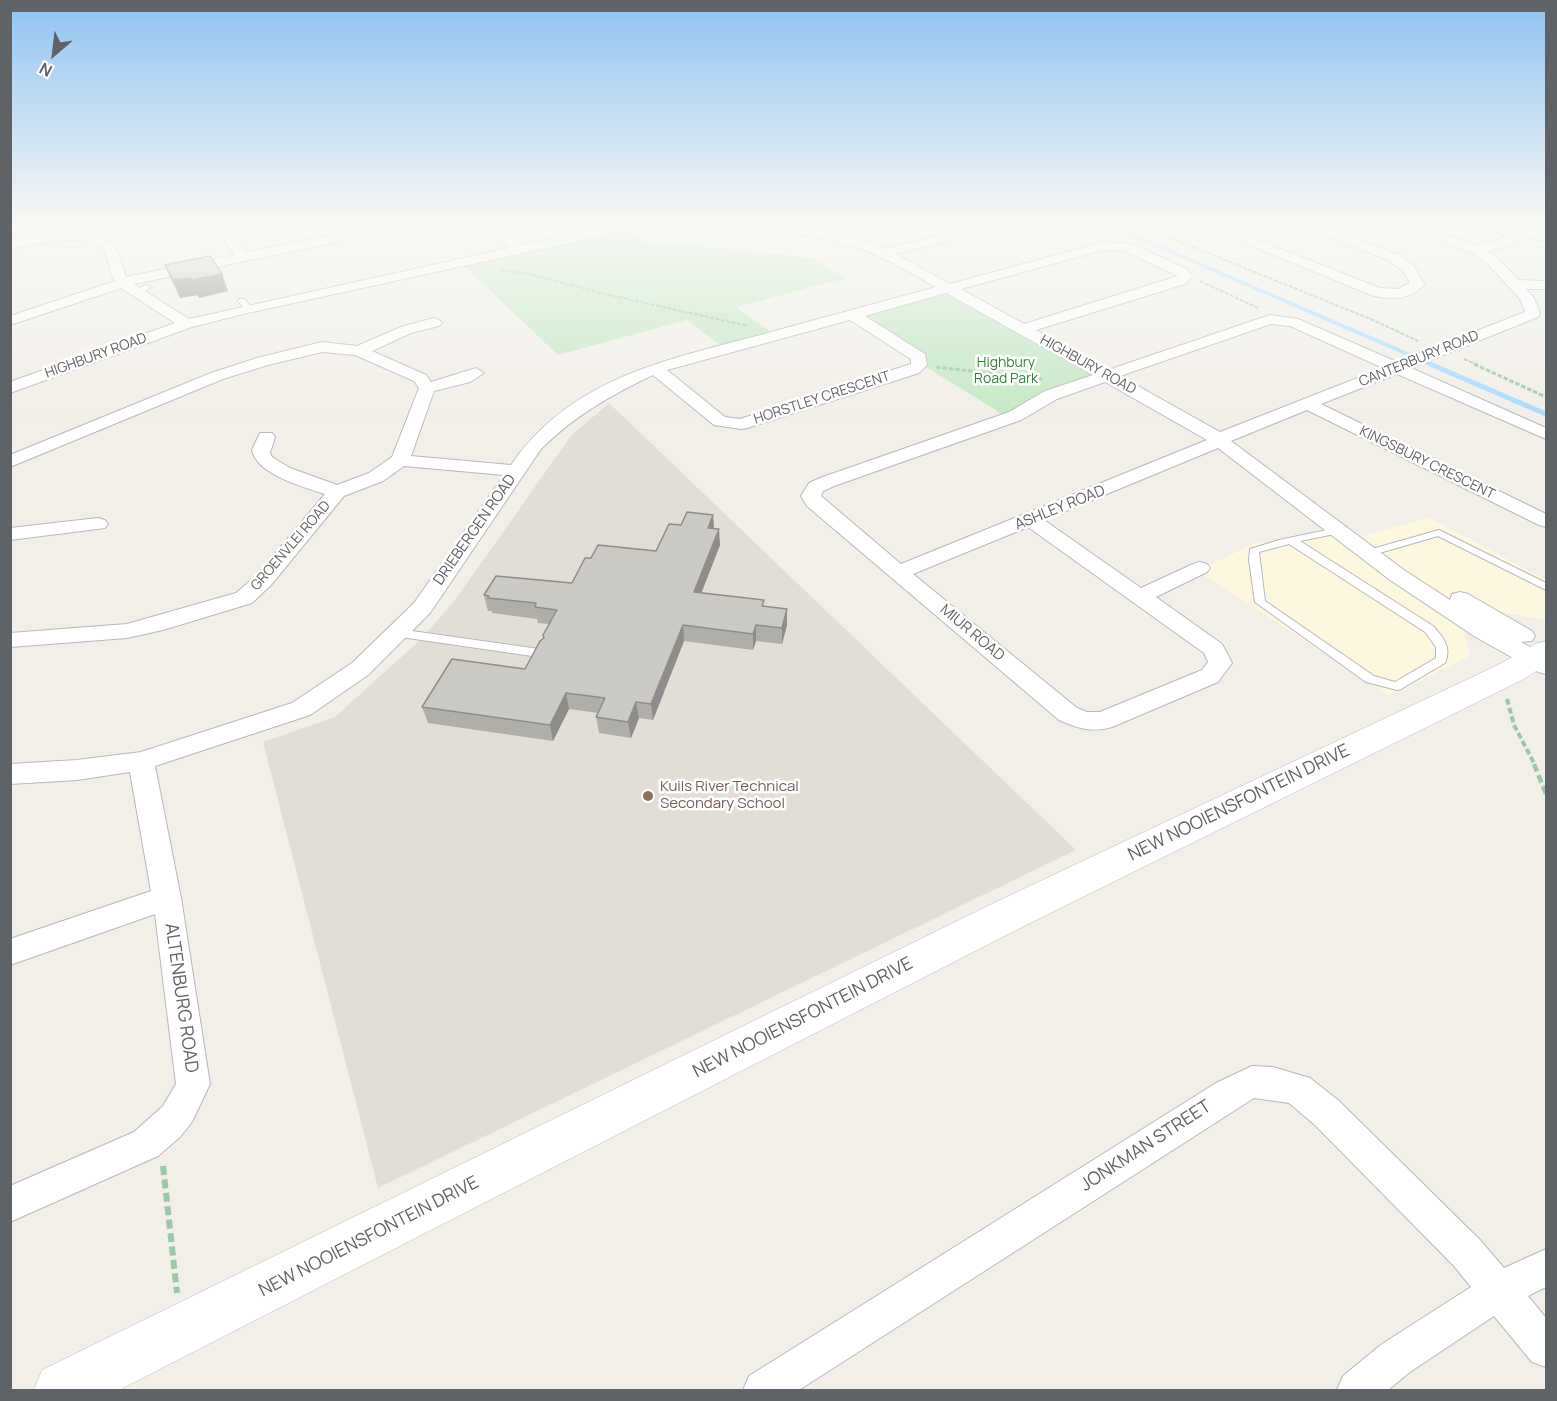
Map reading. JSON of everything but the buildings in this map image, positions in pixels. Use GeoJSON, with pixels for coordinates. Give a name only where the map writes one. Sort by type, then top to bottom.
{"type":"FeatureCollection","features":[{"type":"Feature","properties":{"kind":"street"},"geometry":{"type":"LineString","coordinates":[[15,315],[101,289]]}},
{"type":"Feature","properties":{"kind":"street"},"geometry":{"type":"LineString","coordinates":[[140,289],[187,324]]}},
{"type":"Feature","properties":{"kind":"street","name":"HIGHBURY ROAD"},"geometry":{"type":"LineString","coordinates":[[10,388],[245,304],[319,289]]}},
{"type":"Feature","properties":{"kind":"street","name":"DRIEBERGEN ROAD"},"geometry":{"type":"LineString","coordinates":[[10,774],[77,770],[141,760],[251,727],[301,709],[360,669],[422,608],[534,445],[557,423],[600,394],[655,368],[942,289]]}},
{"type":"Feature","properties":{"kind":"street","name":"HIGHBURY ROAD"},"geometry":{"type":"LineString","coordinates":[[950,289],[1219,440],[1336,531],[1371,554],[1397,575],[1473,625],[1543,656]]}},
{"type":"Feature","properties":{"kind":"street"},"geometry":{"type":"LineString","coordinates":[[1024,329],[1148,289]]}},
{"type":"Feature","properties":{"kind":"street"},"geometry":{"type":"LineString","coordinates":[[1369,289],[1400,294],[1412,289]]}},
{"type":"Feature","properties":{"kind":"street","name":"CANTERBURY ROAD"},"geometry":{"type":"LineString","coordinates":[[1219,440],[1436,352],[1540,316],[1519,289]]}},
{"type":"Feature","properties":{"kind":"street"},"geometry":{"type":"LineString","coordinates":[[852,314],[919,357],[919,365]]}},
{"type":"Feature","properties":{"kind":"street"},"geometry":{"type":"LineString","coordinates":[[1275,319],[1293,322],[1403,366],[1546,434]]}},
{"type":"Feature","properties":{"kind":"street","name":"MIUR ROAD"},"geometry":{"type":"LineString","coordinates":[[1031,520],[1214,649],[1220,663],[1210,676],[1103,721],[1085,721],[1068,714],[814,501],[811,496],[816,487],[1016,416],[1051,395],[1265,320],[1275,319]]}},
{"type":"Feature","properties":{"kind":"street"},"geometry":{"type":"LineString","coordinates":[[359,351],[406,330],[434,323]]}},
{"type":"Feature","properties":{"kind":"street"},"geometry":{"type":"LineString","coordinates":[[10,462],[238,369],[322,347],[359,351],[420,378],[427,388]]}},
{"type":"Feature","properties":{"kind":"street","name":"HORSTLEY CRESCENT"},"geometry":{"type":"LineString","coordinates":[[655,368],[720,421],[741,424],[913,370],[919,365]]}},
{"type":"Feature","properties":{"kind":"street"},"geometry":{"type":"LineString","coordinates":[[427,388],[464,379],[476,373]]}},
{"type":"Feature","properties":{"kind":"street"},"geometry":{"type":"LineString","coordinates":[[427,388],[400,460],[515,471]]}},
{"type":"Feature","properties":{"kind":"street","name":"KINGSBURY CRESCENT"},"geometry":{"type":"LineString","coordinates":[[1308,404],[1545,529]]}},
{"type":"Feature","properties":{"kind":"street"},"geometry":{"type":"LineString","coordinates":[[266,437],[261,450],[262,457],[267,461],[280,470],[337,492]]}},
{"type":"Feature","properties":{"kind":"street","name":"ASHLEY ROAD"},"geometry":{"type":"LineString","coordinates":[[900,572],[1031,520],[1219,440]]}},
{"type":"Feature","properties":{"kind":"street","name":"GROENVLEI ROAD"},"geometry":{"type":"LineString","coordinates":[[10,640],[127,631],[244,598],[264,580],[337,492],[376,477],[400,460]]}},
{"type":"Feature","properties":{"kind":"street"},"geometry":{"type":"LineString","coordinates":[[10,534],[98,524]]}},
{"type":"Feature","properties":{"kind":"street"},"geometry":{"type":"LineString","coordinates":[[1139,597],[1200,568]]}},
{"type":"Feature","properties":{"kind":"street","name":"NEW NOOIENSFONTEIN DRIVE"},"geometry":{"type":"LineString","coordinates":[[62,1390],[1010,914],[1543,656]]}},
{"type":"Feature","properties":{"kind":"street","name":"ALTENBURG ROAD"},"geometry":{"type":"LineString","coordinates":[[10,1204],[146,1144],[163,1131],[188,1100],[193,1084],[167,898],[141,760]]}},
{"type":"Feature","properties":{"kind":"street"},"geometry":{"type":"LineString","coordinates":[[10,952],[167,898]]}},
{"type":"Feature","properties":{"kind":"street","name":"JONKMAN STREET"},"geometry":{"type":"LineString","coordinates":[[763,1390],[1228,1094],[1252,1082],[1273,1083],[1298,1089],[1327,1113],[1467,1252],[1546,1348]]}},
{"type":"Feature","properties":{"kind":"street"},"geometry":{"type":"LineString","coordinates":[[1357,1390],[1396,1358],[1498,1291],[1546,1268]]}},
{"type":"Feature","properties":{"kind":"lane"},"geometry":{"type":"LineString","coordinates":[[1292,542],[1429,629],[1440,643],[1443,651],[1441,660],[1397,686],[1370,679],[1263,606],[1259,597],[1252,554],[1258,547],[1292,542],[1336,531]]}},
{"type":"Feature","properties":{"kind":"lane"},"geometry":{"type":"LineString","coordinates":[[1371,554],[1439,533],[1546,587]]}},
{"type":"Feature","properties":{"kind":"lane"},"geometry":{"type":"LineString","coordinates":[[398,633],[539,653]]}},
{"type":"Feature","properties":{"kind":"path"},"geometry":{"type":"LineString","coordinates":[[593,289],[701,317],[767,329],[777,334]]}},
{"type":"Feature","properties":{"kind":"path"},"geometry":{"type":"LineString","coordinates":[[1218,289],[1271,314],[1275,319]]}},
{"type":"Feature","properties":{"kind":"path"},"geometry":{"type":"LineString","coordinates":[[1289,289],[1546,397]]}},
{"type":"Feature","properties":{"kind":"path"},"geometry":{"type":"LineString","coordinates":[[919,365],[986,372],[1078,386]]}},
{"type":"Feature","properties":{"kind":"path"},"geometry":{"type":"LineString","coordinates":[[1507,699],[1514,726],[1530,753],[1546,794]]}},
{"type":"Feature","properties":{"kind":"path"},"geometry":{"type":"LineString","coordinates":[[162,1153],[177,1297]]}},
{"type":"Feature","properties":{"kind":"shaded area","name":"Kuils River Technical Secondary School"},"geometry":{"type":"Polygon","coordinates":[[[609,403],[1076,850],[378,1188],[263,742],[335,717],[420,640],[455,600],[571,436],[609,403]]]}},
{"type":"Feature","properties":{"kind":"shaded area"},"geometry":{"type":"Polygon","coordinates":[[[1430,518],[1546,580],[1546,620],[1502,612],[1462,627],[1470,656],[1389,696],[1198,571],[1253,544],[1330,528],[1347,540],[1430,518]]]}},
{"type":"Feature","properties":{"kind":"green space"},"geometry":{"type":"Polygon","coordinates":[[[489,289],[803,289],[736,307],[771,332],[721,346],[687,320],[558,355],[489,289]]]}},
{"type":"Feature","properties":{"kind":"green space","name":"Highbury Road Park"},"geometry":{"type":"Polygon","coordinates":[[[940,294],[948,295],[1091,375],[1040,396],[1004,415],[926,367],[925,359],[866,317],[866,315],[940,294]]]}},
{"type":"Feature","properties":{"kind":"waterway"},"geometry":{"type":"LineString","coordinates":[[1258,289],[1433,365]]}},
{"type":"Feature","properties":{"kind":"waterway"},"geometry":{"type":"LineString","coordinates":[[1430,364],[1546,414]]}},
{"type":"Feature","properties":{"kind":"place","name":"Kuils River Technical Secondary School"},"geometry":{"type":"Point","coordinates":[648,796]}}]}
